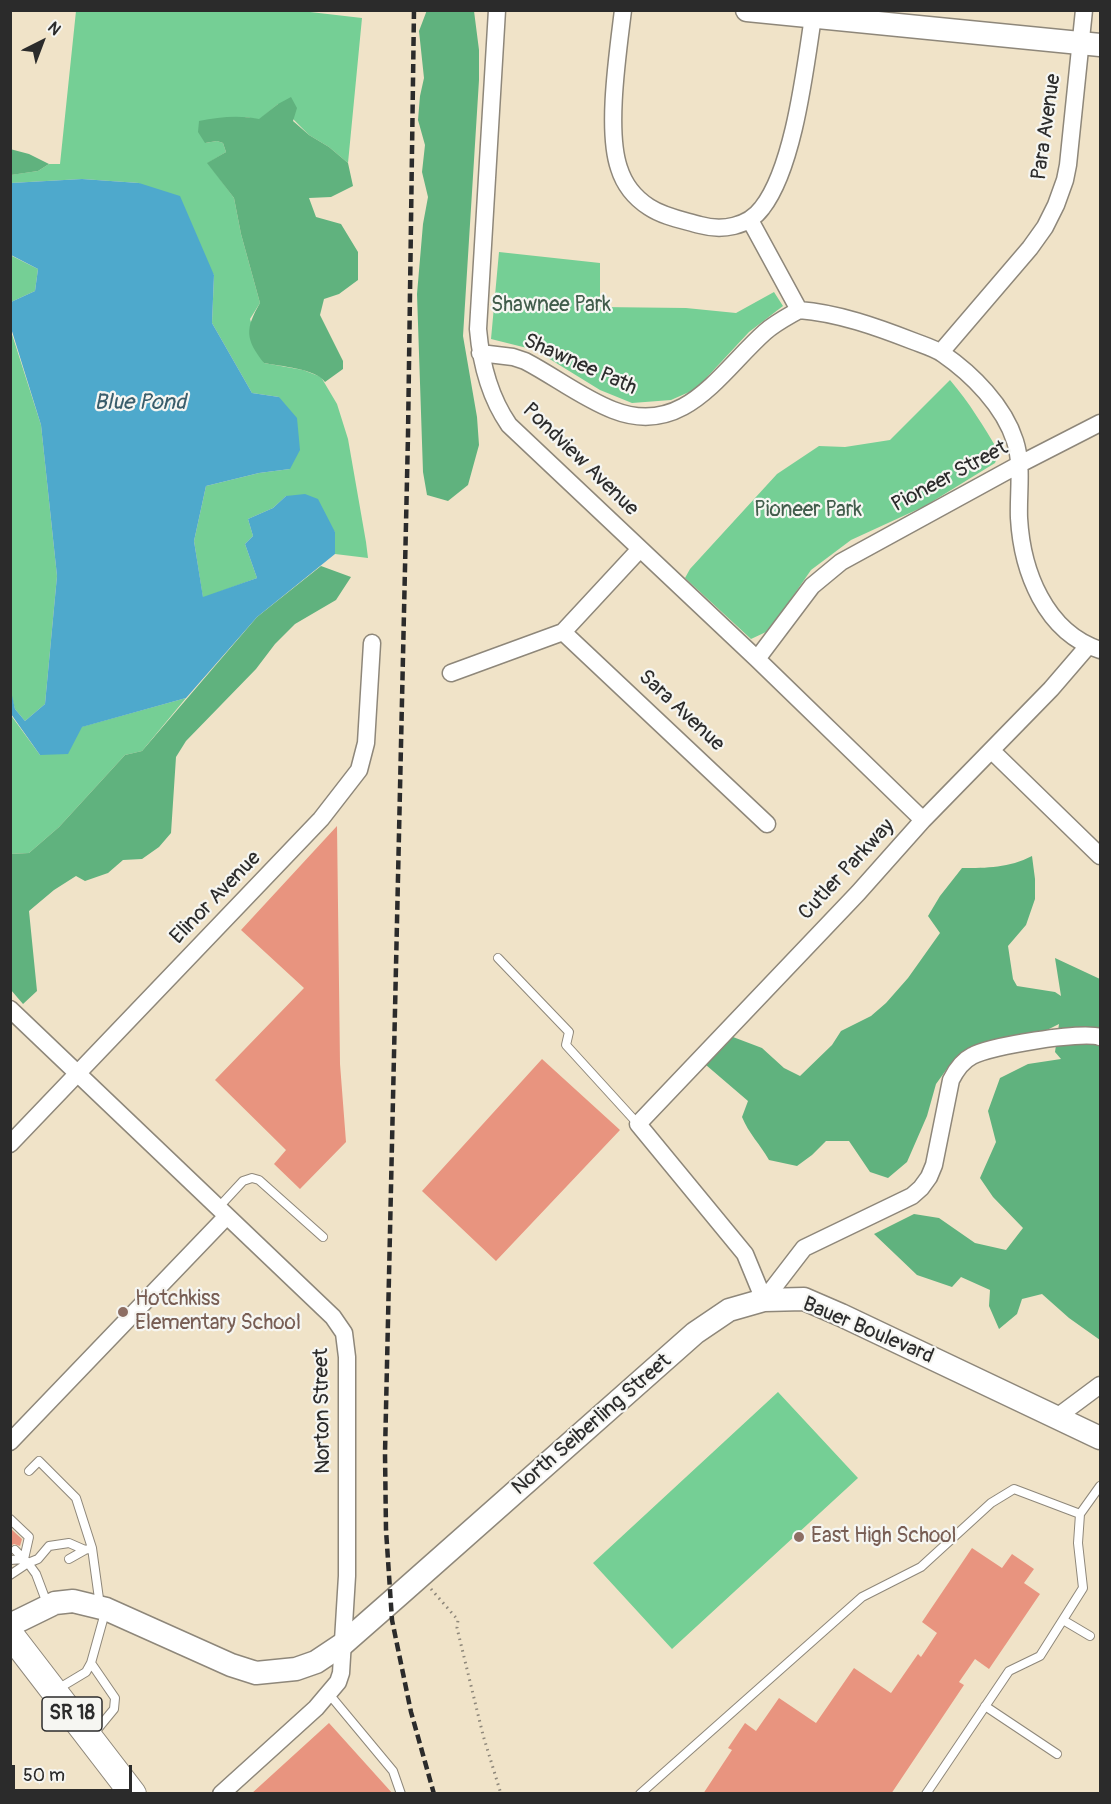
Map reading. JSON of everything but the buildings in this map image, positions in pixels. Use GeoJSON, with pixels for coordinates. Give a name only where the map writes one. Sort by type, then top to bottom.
{"type":"FeatureCollection","features":[{"type":"Feature","properties":{"kind":"main road","name":"SR 18"},"geometry":{"type":"LineString","coordinates":[[10,1634],[133,1794]]}},
{"type":"Feature","properties":{"kind":"street","name":"Pondview Avenue"},"geometry":{"type":"LineString","coordinates":[[497,10],[478,329],[480,353],[497,408],[509,425],[757,659],[923,820]]}},
{"type":"Feature","properties":{"kind":"street"},"geometry":{"type":"LineString","coordinates":[[623,10],[617,58],[614,134],[618,166],[623,179],[630,190],[648,207],[672,217],[709,227],[728,227],[750,220],[762,209],[776,184],[786,157],[796,116],[813,17]]}},
{"type":"Feature","properties":{"kind":"street"},"geometry":{"type":"LineString","coordinates":[[747,10],[1090,44]]}},
{"type":"Feature","properties":{"kind":"street","name":"Para Avenue"},"geometry":{"type":"LineString","coordinates":[[941,352],[1030,248],[1045,227],[1056,205],[1065,180],[1090,44],[1083,10]]}},
{"type":"Feature","properties":{"kind":"street"},"geometry":{"type":"LineString","coordinates":[[750,220],[799,310],[835,315],[888,331],[941,352],[984,391],[1000,411],[1016,442],[1020,464],[1019,518],[1023,550],[1031,578],[1049,612],[1094,648]]}},
{"type":"Feature","properties":{"kind":"street","name":"Shawnee Path"},"geometry":{"type":"LineString","coordinates":[[480,353],[513,357],[525,361],[613,410],[641,416],[658,415],[676,410],[699,398],[764,333],[799,310]]}},
{"type":"Feature","properties":{"kind":"street","name":"Pioneer Street"},"geometry":{"type":"LineString","coordinates":[[757,659],[812,586],[841,562],[1020,464],[1101,423]]}},
{"type":"Feature","properties":{"kind":"street"},"geometry":{"type":"LineString","coordinates":[[451,673],[563,632],[640,549]]}},
{"type":"Feature","properties":{"kind":"street","name":"Sara Avenue"},"geometry":{"type":"LineString","coordinates":[[563,632],[767,824]]}},
{"type":"Feature","properties":{"kind":"street","name":"Elinor Avenue"},"geometry":{"type":"LineString","coordinates":[[10,1144],[262,883],[321,819],[352,781],[364,758],[372,643]]}},
{"type":"Feature","properties":{"kind":"street","name":"Cutler Parkway"},"geometry":{"type":"LineString","coordinates":[[638,1124],[851,900],[923,820],[1094,648]]}},
{"type":"Feature","properties":{"kind":"street"},"geometry":{"type":"LineString","coordinates":[[992,751],[1101,856]]}},
{"type":"Feature","properties":{"kind":"street","name":"Norton Street"},"geometry":{"type":"LineString","coordinates":[[10,1010],[333,1317],[344,1333],[347,1357],[347,1576],[341,1673],[329,1694],[316,1708],[221,1794]]}},
{"type":"Feature","properties":{"kind":"street"},"geometry":{"type":"LineString","coordinates":[[764,1300],[804,1248],[900,1202],[921,1188],[934,1165],[951,1080],[966,1060],[977,1053],[1067,1036],[1083,1034],[1101,1037]]}},
{"type":"Feature","properties":{"kind":"street"},"geometry":{"type":"LineString","coordinates":[[638,1124],[746,1254],[764,1300]]}},
{"type":"Feature","properties":{"kind":"street"},"geometry":{"type":"LineString","coordinates":[[10,1442],[222,1213]]}},
{"type":"Feature","properties":{"kind":"street","name":"Bauer Boulevard"},"geometry":{"type":"LineString","coordinates":[[764,1300],[804,1299],[1101,1438]]}},
{"type":"Feature","properties":{"kind":"street","name":"North Seiberling Street"},"geometry":{"type":"LineString","coordinates":[[10,1625],[55,1603],[73,1601],[103,1608],[231,1665],[256,1673],[275,1672],[316,1662],[343,1644],[695,1333],[729,1310],[764,1300]]}},
{"type":"Feature","properties":{"kind":"street"},"geometry":{"type":"LineString","coordinates":[[1057,1417],[1101,1385]]}},
{"type":"Feature","properties":{"kind":"lane"},"geometry":{"type":"LineString","coordinates":[[498,958],[569,1032],[566,1045],[638,1124]]}},
{"type":"Feature","properties":{"kind":"lane"},"geometry":{"type":"LineString","coordinates":[[222,1213],[243,1181],[252,1178],[259,1180],[323,1237]]}},
{"type":"Feature","properties":{"kind":"lane"},"geometry":{"type":"LineString","coordinates":[[29,1472],[39,1461],[76,1498],[103,1608],[91,1663],[86,1671],[55,1691]]}},
{"type":"Feature","properties":{"kind":"lane"},"geometry":{"type":"LineString","coordinates":[[926,1794],[1009,1671],[1040,1656],[1083,1588],[1078,1543],[1080,1514],[1101,1486]]}},
{"type":"Feature","properties":{"kind":"lane"},"geometry":{"type":"LineString","coordinates":[[640,1794],[862,1597],[921,1567],[992,1503],[1014,1489],[1080,1514]]}},
{"type":"Feature","properties":{"kind":"lane"},"geometry":{"type":"LineString","coordinates":[[10,1520],[29,1537],[26,1561],[10,1575]]}},
{"type":"Feature","properties":{"kind":"lane"},"geometry":{"type":"LineString","coordinates":[[38,1559],[49,1546],[69,1543],[89,1549]]}},
{"type":"Feature","properties":{"kind":"lane"},"geometry":{"type":"LineString","coordinates":[[69,1559],[89,1549]]}},
{"type":"Feature","properties":{"kind":"lane"},"geometry":{"type":"LineString","coordinates":[[15,1550],[36,1574],[48,1606]]}},
{"type":"Feature","properties":{"kind":"lane"},"geometry":{"type":"LineString","coordinates":[[10,1560],[38,1559],[48,1562]]}},
{"type":"Feature","properties":{"kind":"lane"},"geometry":{"type":"LineString","coordinates":[[1063,1620],[1090,1636]]}},
{"type":"Feature","properties":{"kind":"lane"},"geometry":{"type":"LineString","coordinates":[[90,1738],[116,1704],[115,1698],[91,1663]]}},
{"type":"Feature","properties":{"kind":"lane"},"geometry":{"type":"LineString","coordinates":[[329,1694],[393,1771],[401,1794]]}},
{"type":"Feature","properties":{"kind":"lane"},"geometry":{"type":"LineString","coordinates":[[985,1706],[1057,1754]]}},
{"type":"Feature","properties":{"kind":"path"},"geometry":{"type":"LineString","coordinates":[[438,1597],[458,1620],[457,1628],[483,1735],[501,1794]]}},
{"type":"Feature","properties":{"kind":"green space"},"geometry":{"type":"Polygon","coordinates":[[[293,10],[362,18],[348,163],[329,147],[309,135],[278,104],[259,120],[246,117],[205,143],[217,141],[223,143],[226,152],[208,163],[234,198],[241,234],[260,303],[250,319],[264,363],[303,370],[321,377],[337,404],[348,439],[368,558],[335,554],[335,532],[286,496],[273,508],[248,519],[253,536],[245,544],[257,578],[203,598],[194,541],[206,486],[259,473],[290,469],[279,397],[252,393],[212,323],[214,275],[139,183],[82,179],[11,183],[10,175],[38,171],[49,164],[60,164],[76,11],[293,10]]]}},
{"type":"Feature","properties":{"kind":"green space"},"geometry":{"type":"Polygon","coordinates":[[[427,10],[474,11],[479,50],[463,336],[477,417],[479,445],[468,485],[448,501],[427,495],[423,472],[417,294],[423,224],[428,197],[422,172],[425,145],[418,120],[424,78],[419,31],[427,10]]]}},
{"type":"Feature","properties":{"kind":"green space"},"geometry":{"type":"Polygon","coordinates":[[[291,97],[297,108],[293,121],[348,163],[353,186],[331,197],[309,198],[316,217],[341,224],[358,252],[358,280],[339,294],[324,299],[320,315],[343,361],[343,369],[325,382],[306,371],[264,363],[253,347],[249,334],[250,327],[260,303],[241,234],[234,198],[207,163],[226,152],[223,143],[217,141],[205,143],[198,132],[199,121],[229,117],[259,119],[291,97]]]}},
{"type":"Feature","properties":{"kind":"green space"},"geometry":{"type":"Polygon","coordinates":[[[10,149],[29,154],[49,164],[38,171],[11,175],[10,149]]]}},
{"type":"Feature","properties":{"kind":"green space","name":"Shawnee Park"},"geometry":{"type":"Polygon","coordinates":[[[499,252],[600,263],[600,307],[686,308],[736,313],[774,292],[783,306],[749,332],[696,389],[671,400],[632,403],[600,390],[535,350],[491,339],[499,252]]]}},
{"type":"Feature","properties":{"kind":"green space"},"geometry":{"type":"Polygon","coordinates":[[[10,255],[38,269],[35,291],[11,302],[10,255]]]}},
{"type":"Feature","properties":{"kind":"green space"},"geometry":{"type":"Polygon","coordinates":[[[10,328],[41,425],[57,576],[45,704],[25,721],[15,709],[10,691],[10,328]]]}},
{"type":"Feature","properties":{"kind":"green space","name":"Pioneer Park"},"geometry":{"type":"Polygon","coordinates":[[[950,380],[970,406],[999,452],[995,463],[925,506],[851,540],[811,570],[766,632],[751,639],[685,578],[690,569],[777,474],[819,446],[845,447],[890,440],[950,380]]]}},
{"type":"Feature","properties":{"kind":"green space"},"geometry":{"type":"Polygon","coordinates":[[[321,566],[351,577],[336,600],[295,624],[275,644],[256,669],[186,741],[176,757],[171,833],[159,847],[142,859],[123,860],[108,873],[85,881],[76,876],[54,890],[29,911],[37,991],[23,1004],[11,990],[10,854],[29,853],[59,827],[125,755],[142,751],[257,617],[321,566]]]}},
{"type":"Feature","properties":{"kind":"green space"},"geometry":{"type":"Polygon","coordinates":[[[186,698],[142,751],[125,755],[59,827],[29,853],[10,854],[10,714],[40,755],[81,727],[186,698]]]}},
{"type":"Feature","properties":{"kind":"green space"},"geometry":{"type":"Polygon","coordinates":[[[1032,856],[1035,899],[1026,925],[1008,946],[1013,979],[1017,986],[1055,992],[1061,996],[1055,958],[1100,979],[1100,1340],[1069,1318],[1042,1294],[1022,1299],[1017,1314],[999,1329],[989,1306],[990,1290],[961,1277],[952,1287],[917,1275],[874,1234],[914,1214],[939,1218],[975,1243],[1006,1250],[1023,1228],[993,1197],[980,1178],[996,1142],[988,1111],[1000,1078],[1028,1064],[1061,1059],[1055,1052],[1059,1024],[1041,1033],[966,1053],[949,1066],[936,1084],[927,1116],[907,1162],[888,1178],[870,1172],[849,1141],[826,1141],[797,1166],[769,1160],[742,1117],[748,1101],[706,1065],[733,1037],[762,1048],[784,1068],[800,1076],[832,1045],[841,1031],[871,1016],[908,978],[940,933],[928,916],[962,868],[1006,865],[1032,856]]]}},
{"type":"Feature","properties":{"kind":"green space"},"geometry":{"type":"Polygon","coordinates":[[[778,1392],[858,1478],[672,1649],[593,1563],[778,1392]]]}},
{"type":"Feature","properties":{"kind":"water","name":"Blue Pond"},"geometry":{"type":"Polygon","coordinates":[[[82,179],[139,183],[180,196],[214,275],[212,323],[252,393],[279,397],[297,418],[300,450],[290,469],[259,473],[206,486],[194,541],[203,597],[257,578],[245,544],[253,536],[248,519],[273,508],[286,496],[305,494],[318,499],[335,532],[335,554],[257,617],[186,698],[82,727],[68,754],[40,755],[11,714],[11,691],[15,709],[25,721],[45,704],[57,576],[41,425],[11,328],[11,302],[35,291],[38,269],[11,255],[11,183],[82,179]]]}},
{"type":"Feature","properties":{"kind":"railway"},"geometry":{"type":"LineString","coordinates":[[414,10],[408,435],[385,1453],[386,1530],[392,1620],[411,1712],[434,1794]]}},
{"type":"Feature","properties":{"kind":"place","name":"Hotchkiss Elementary School"},"geometry":{"type":"Point","coordinates":[123,1312]}},
{"type":"Feature","properties":{"kind":"place","name":"East High School"},"geometry":{"type":"Point","coordinates":[799,1537]}}]}
